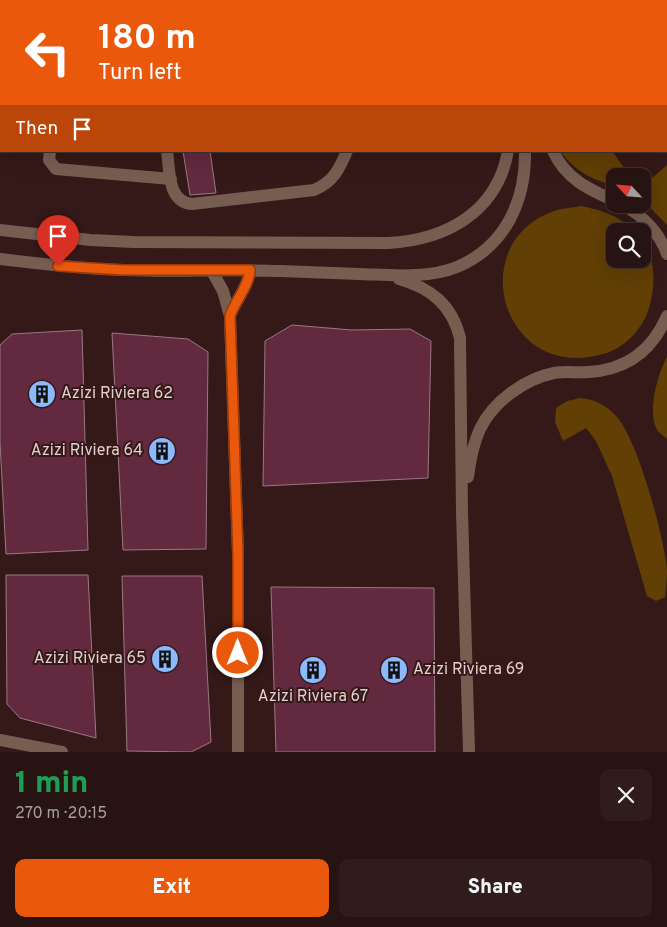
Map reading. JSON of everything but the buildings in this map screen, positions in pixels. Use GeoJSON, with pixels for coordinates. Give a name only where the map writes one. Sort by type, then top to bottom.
{"type":"FeatureCollection","features":[{"type":"Feature","properties":{"kind":"street"},"geometry":{"type":"LineString","coordinates":[[50,152],[49,160],[56,169],[171,178]]}},
{"type":"Feature","properties":{"kind":"street"},"geometry":{"type":"LineString","coordinates":[[167,152],[176,198],[181,202],[192,204],[314,190],[322,187],[337,174],[347,152]]}},
{"type":"Feature","properties":{"kind":"street"},"geometry":{"type":"LineString","coordinates":[[0,230],[90,240],[134,242],[388,243],[420,240],[450,229],[473,213],[492,192],[499,180],[508,152]]}},
{"type":"Feature","properties":{"kind":"street"},"geometry":{"type":"LineString","coordinates":[[0,259],[74,268],[250,270],[384,275],[442,272],[470,260],[493,243],[510,220],[517,207],[524,179],[525,152]]}},
{"type":"Feature","properties":{"kind":"street"},"geometry":{"type":"LineString","coordinates":[[554,152],[564,169],[579,183],[606,196]]}},
{"type":"Feature","properties":{"kind":"street"},"geometry":{"type":"LineString","coordinates":[[636,213],[649,224],[658,235],[667,254]]}},
{"type":"Feature","properties":{"kind":"street"},"geometry":{"type":"LineString","coordinates":[[230,316],[250,270]]}},
{"type":"Feature","properties":{"kind":"street"},"geometry":{"type":"LineString","coordinates":[[212,271],[223,291],[230,316],[238,554],[238,752]]}},
{"type":"Feature","properties":{"kind":"street"},"geometry":{"type":"LineString","coordinates":[[384,275],[419,285],[430,291],[448,308],[458,327],[461,349],[462,512],[469,752]]}},
{"type":"Feature","properties":{"kind":"street"},"geometry":{"type":"LineString","coordinates":[[462,512],[475,443],[480,429],[498,405],[518,388],[543,376],[556,373],[609,370],[623,365],[646,349],[655,339],[667,316]]}},
{"type":"Feature","properties":{"kind":"street"},"geometry":{"type":"LineString","coordinates":[[0,740],[62,752]]}},
{"type":"Feature","properties":{"kind":"shaded area"},"geometry":{"type":"Polygon","coordinates":[[[561,152],[613,152],[624,168],[606,168],[606,183],[584,174],[561,152]]]}},
{"type":"Feature","properties":{"kind":"shaded area"},"geometry":{"type":"Polygon","coordinates":[[[667,165],[667,225],[651,208],[651,179],[667,165]]]}},
{"type":"Feature","properties":{"kind":"shaded area"},"geometry":{"type":"Polygon","coordinates":[[[581,206],[602,211],[625,223],[606,223],[606,268],[651,268],[651,258],[653,285],[645,318],[630,338],[610,352],[568,357],[540,348],[519,330],[506,305],[503,278],[509,251],[526,228],[560,209],[581,206]]]}},
{"type":"Feature","properties":{"kind":"shaded area"},"geometry":{"type":"Polygon","coordinates":[[[667,357],[667,439],[658,431],[655,424],[653,404],[657,383],[667,357]]]}},
{"type":"Feature","properties":{"kind":"shaded area"},"geometry":{"type":"Polygon","coordinates":[[[580,398],[600,404],[617,417],[625,429],[641,467],[661,535],[667,570],[665,597],[656,601],[647,596],[612,476],[596,441],[586,428],[563,441],[555,422],[556,408],[567,401],[580,398]]]}},
{"type":"Feature","properties":{"kind":"place","name":"Azizi Riviera 62"},"geometry":{"type":"Point","coordinates":[42,394]}},
{"type":"Feature","properties":{"kind":"place","name":"Azizi Riviera 64"},"geometry":{"type":"Point","coordinates":[162,451]}},
{"type":"Feature","properties":{"kind":"place","name":"Azizi Riviera 65"},"geometry":{"type":"Point","coordinates":[165,659]}},
{"type":"Feature","properties":{"kind":"place","name":"Azizi Riviera 67"},"geometry":{"type":"Point","coordinates":[313,670]}},
{"type":"Feature","properties":{"kind":"place","name":"Azizi Riviera 69"},"geometry":{"type":"Point","coordinates":[394,670]}},
{"type":"Feature","properties":{"kind":"route"},"geometry":{"type":"LineString","coordinates":[[58,266],[124,270],[250,270],[250,274],[236,299],[230,316],[238,554],[238,653]]}}]}
